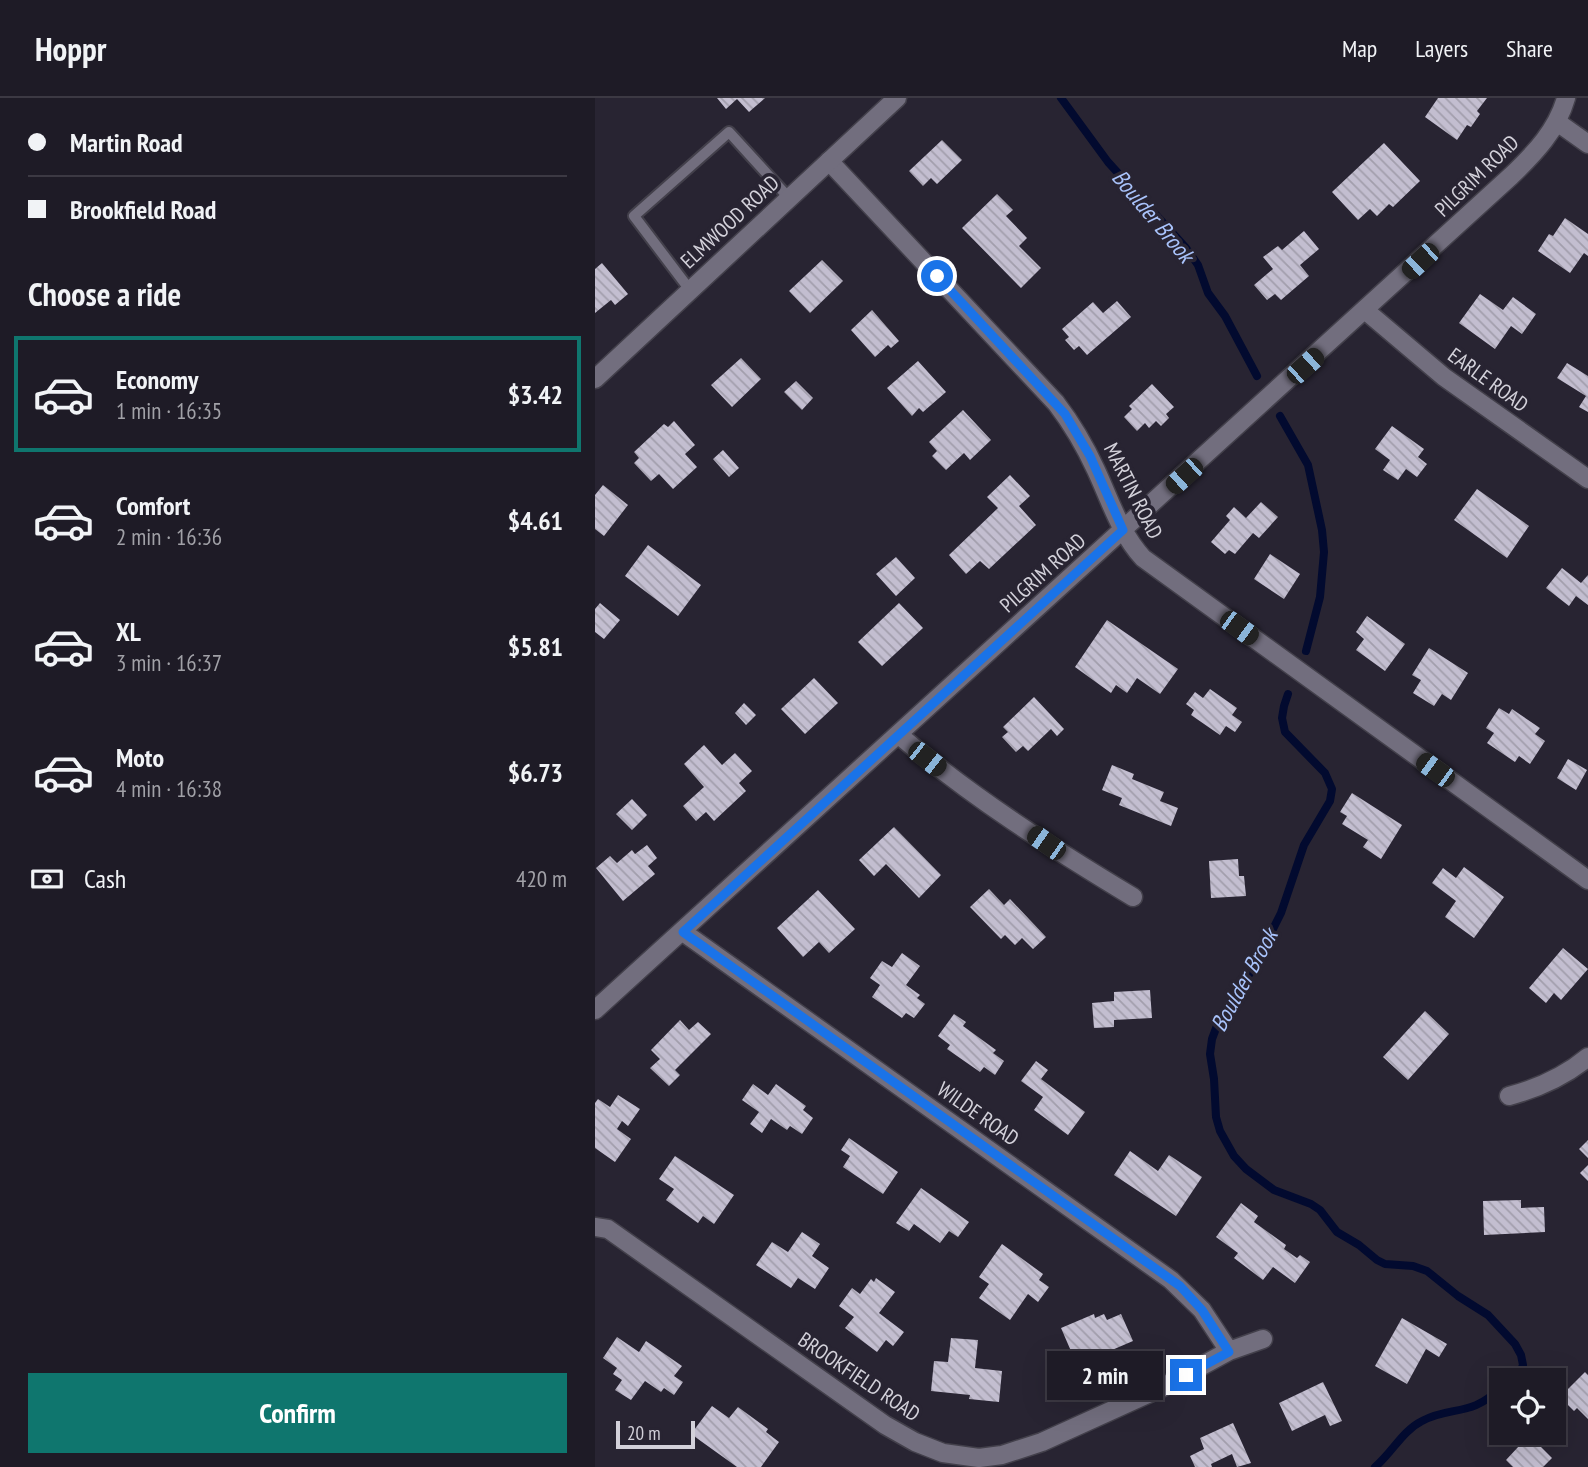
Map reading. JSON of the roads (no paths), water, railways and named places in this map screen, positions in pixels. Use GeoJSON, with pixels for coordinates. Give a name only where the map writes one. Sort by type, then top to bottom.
{"type":"FeatureCollection","features":[{"type":"Feature","properties":{"kind":"street","name":"ELMWOOD ROAD"},"geometry":{"type":"LineString","coordinates":[[595,379],[897,98]]}},
{"type":"Feature","properties":{"kind":"street","name":"PILGRIM ROAD"},"geometry":{"type":"LineString","coordinates":[[595,1010],[1366,311],[1511,176],[1538,150],[1557,122],[1566,98]]}},
{"type":"Feature","properties":{"kind":"street"},"geometry":{"type":"LineString","coordinates":[[1557,122],[1588,144]]}},
{"type":"Feature","properties":{"kind":"street","name":"MARTIN ROAD"},"geometry":{"type":"LineString","coordinates":[[829,161],[1056,403],[1090,456],[1123,530],[1135,550],[1151,565],[1588,880]]}},
{"type":"Feature","properties":{"kind":"street","name":"EARLE ROAD"},"geometry":{"type":"LineString","coordinates":[[1366,311],[1444,377],[1588,480]]}},
{"type":"Feature","properties":{"kind":"street"},"geometry":{"type":"LineString","coordinates":[[899,735],[940,769],[1046,843],[1133,897]]}},
{"type":"Feature","properties":{"kind":"street","name":"WILDE ROAD"},"geometry":{"type":"LineString","coordinates":[[683,932],[1171,1280],[1202,1310],[1229,1352]]}},
{"type":"Feature","properties":{"kind":"street"},"geometry":{"type":"LineString","coordinates":[[1509,1096],[1529,1091],[1561,1077],[1588,1057]]}},
{"type":"Feature","properties":{"kind":"street","name":"BROOKFIELD ROAD"},"geometry":{"type":"LineString","coordinates":[[599,1225],[885,1425],[915,1442],[955,1456],[991,1458],[1028,1448],[1161,1388],[1229,1352],[1263,1339]]}},
{"type":"Feature","properties":{"kind":"lane"},"geometry":{"type":"LineString","coordinates":[[690,290],[633,216],[729,132],[789,198]]}},
{"type":"Feature","properties":{"kind":"waterway","name":"Boulder Brook"},"geometry":{"type":"LineString","coordinates":[[1061,98],[1108,162],[1186,248],[1198,265],[1208,293],[1225,316],[1257,376]]}},
{"type":"Feature","properties":{"kind":"waterway","name":"Boulder Brook"},"geometry":{"type":"LineString","coordinates":[[1280,416],[1308,465],[1322,530],[1324,552],[1320,597],[1306,651]]}},
{"type":"Feature","properties":{"kind":"waterway","name":"Boulder Brook"},"geometry":{"type":"LineString","coordinates":[[1288,694],[1282,718],[1285,732],[1325,773],[1332,789],[1330,801],[1304,845],[1281,913],[1255,965],[1218,1023],[1212,1039],[1210,1054],[1216,1117],[1220,1131],[1234,1156],[1246,1169],[1274,1190],[1320,1210],[1337,1232],[1377,1260],[1385,1264],[1413,1266],[1427,1271],[1458,1296],[1488,1315],[1515,1344],[1521,1355],[1522,1368]]}},
{"type":"Feature","properties":{"kind":"waterway","name":"Boulder Brook"},"geometry":{"type":"LineString","coordinates":[[1375,1467],[1415,1425],[1433,1416],[1471,1407],[1489,1398]]}}]}
